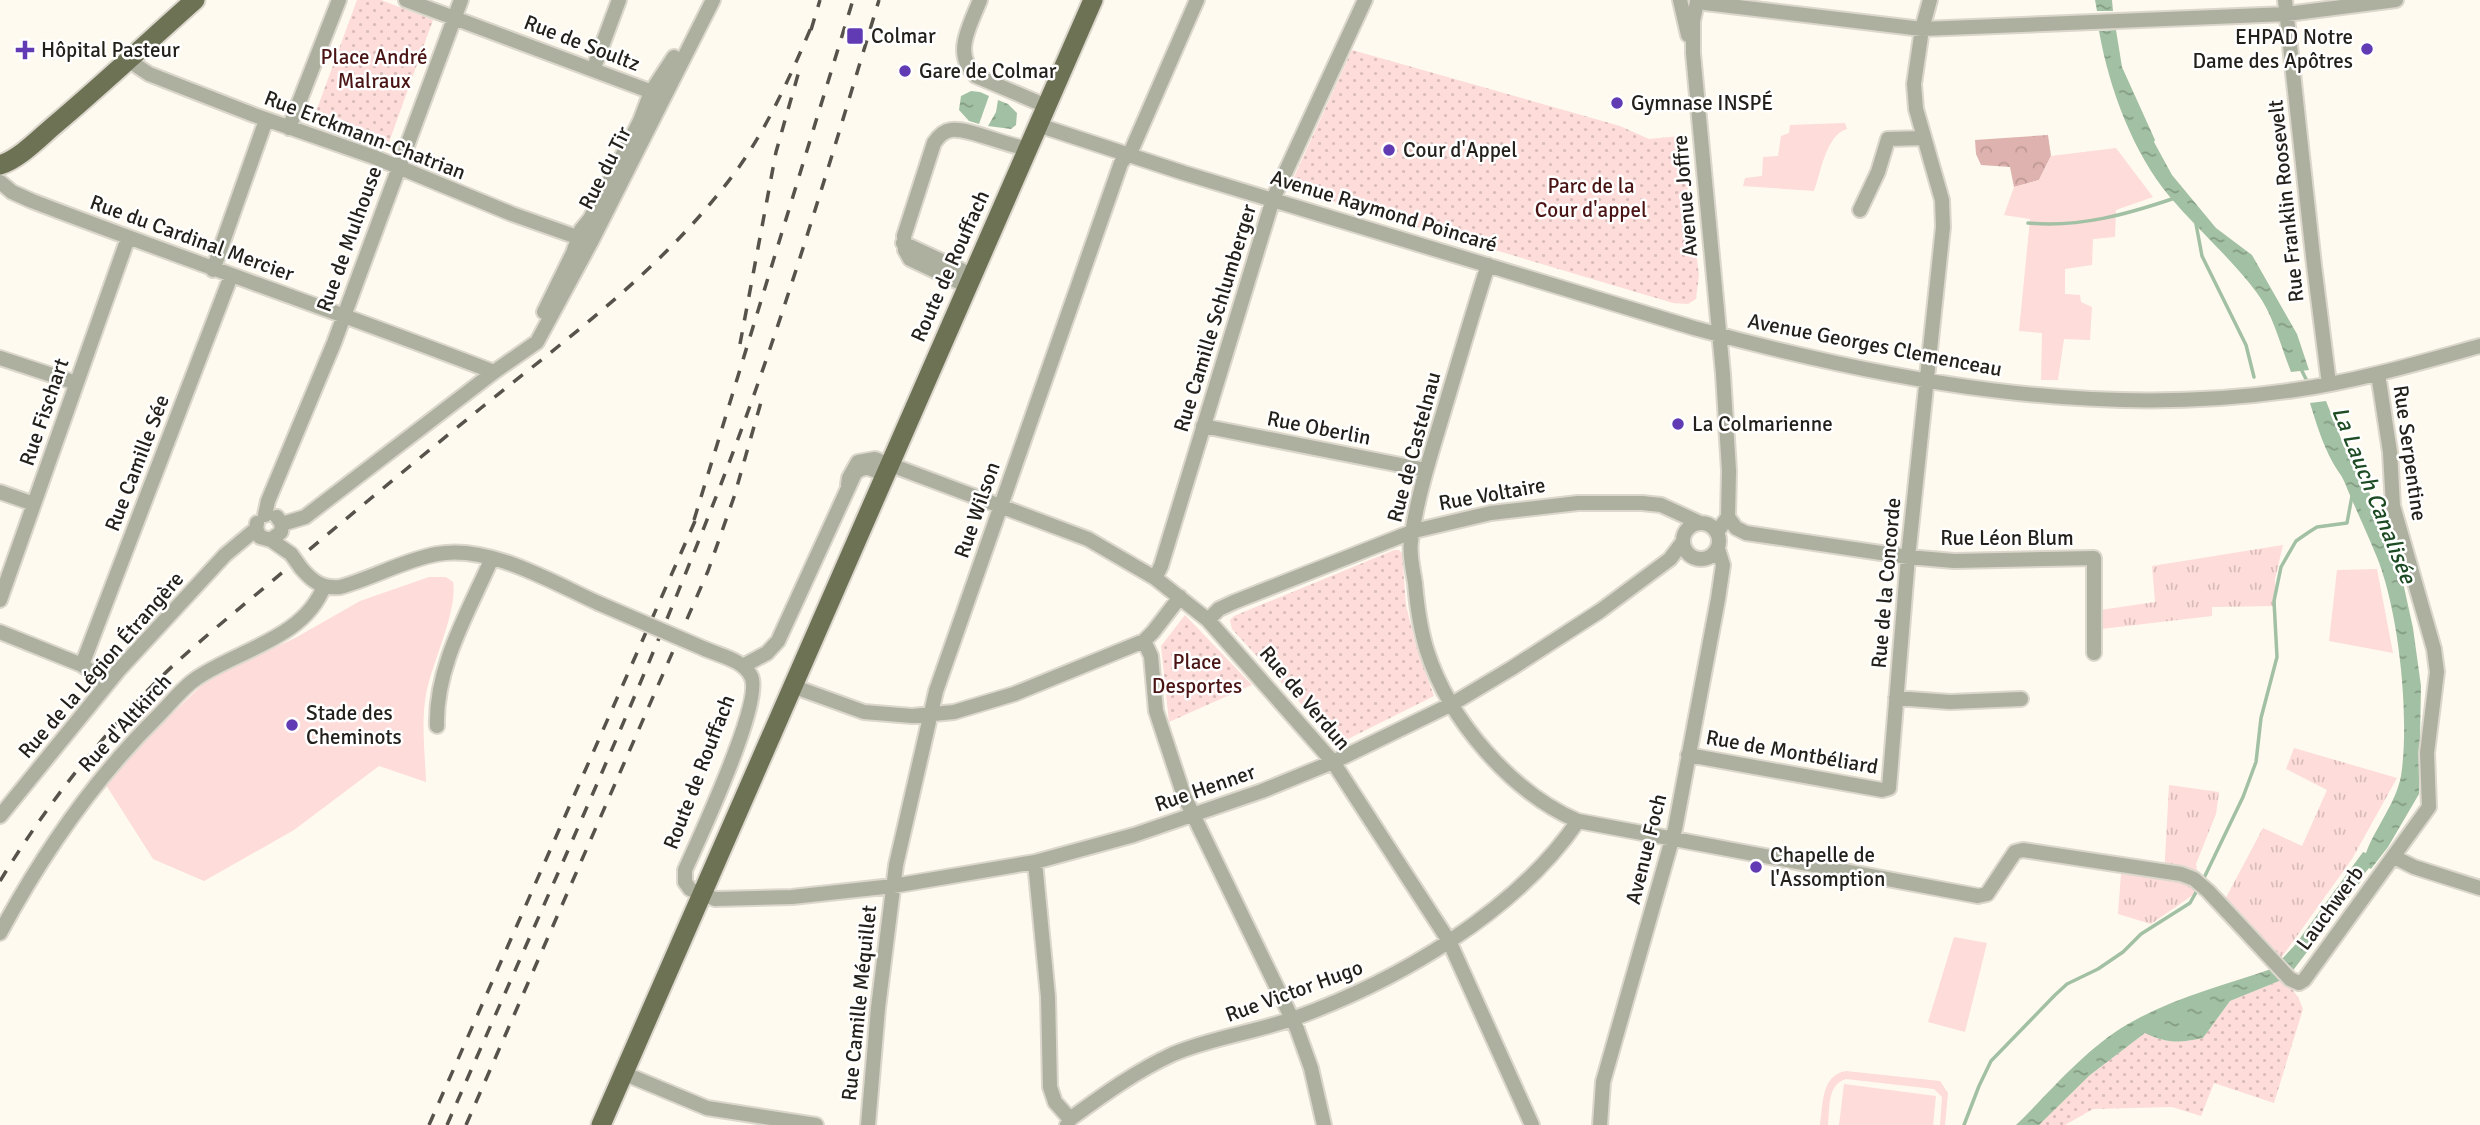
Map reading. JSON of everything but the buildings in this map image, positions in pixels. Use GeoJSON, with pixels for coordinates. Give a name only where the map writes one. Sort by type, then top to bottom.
{"type":"FeatureCollection","features":[{"type":"Feature","properties":{"kind":"main road"},"geometry":{"type":"LineString","coordinates":[[0,165],[26,149],[195,0]]}},
{"type":"Feature","properties":{"kind":"main road"},"geometry":{"type":"LineString","coordinates":[[1042,105],[1084,0]]}},
{"type":"Feature","properties":{"kind":"main road"},"geometry":{"type":"LineString","coordinates":[[1042,105],[1093,0]]}},
{"type":"Feature","properties":{"kind":"main road","name":"Route de Rouffach"},"geometry":{"type":"LineString","coordinates":[[601,1125],[1038,125],[1042,105]]}},
{"type":"Feature","properties":{"kind":"main road"},"geometry":{"type":"LineString","coordinates":[[0,180],[26,149]]}},
{"type":"Feature","properties":{"kind":"street"},"geometry":{"type":"LineString","coordinates":[[289,128],[339,0]]}},
{"type":"Feature","properties":{"kind":"street","name":"Rue de Soultz"},"geometry":{"type":"LineString","coordinates":[[406,0],[658,94]]}},
{"type":"Feature","properties":{"kind":"street","name":"Rue de Mulhouse"},"geometry":{"type":"LineString","coordinates":[[271,528],[268,501],[344,314],[461,0]]}},
{"type":"Feature","properties":{"kind":"street"},"geometry":{"type":"LineString","coordinates":[[593,70],[619,0]]}},
{"type":"Feature","properties":{"kind":"street","name":"Rue du Tir"},"geometry":{"type":"LineString","coordinates":[[658,94],[663,77],[703,0]]}},
{"type":"Feature","properties":{"kind":"street","name":"Rue du Tir"},"geometry":{"type":"LineString","coordinates":[[271,528],[305,517],[537,342],[545,330],[584,240],[658,94],[713,0]]}},
{"type":"Feature","properties":{"kind":"street"},"geometry":{"type":"LineString","coordinates":[[980,0],[964,47],[963,60],[976,76],[1042,105]]}},
{"type":"Feature","properties":{"kind":"street","name":"Rue Wilson"},"geometry":{"type":"LineString","coordinates":[[893,886],[936,691],[1121,163],[1132,149],[1197,0]]}},
{"type":"Feature","properties":{"kind":"street","name":"Rue Camille Schlumberger"},"geometry":{"type":"LineString","coordinates":[[1155,578],[1161,566],[1273,199],[1365,0]]}},
{"type":"Feature","properties":{"kind":"street"},"geometry":{"type":"LineString","coordinates":[[1680,0],[1686,4],[1700,1],[1922,29],[2116,20],[2396,0]]}},
{"type":"Feature","properties":{"kind":"street","name":"Avenue Joffre"},"geometry":{"type":"LineString","coordinates":[[1680,0],[1693,53]]}},
{"type":"Feature","properties":{"kind":"street","name":"Rue de la Concorde"},"geometry":{"type":"LineString","coordinates":[[1889,788],[1908,557],[1943,227],[1942,200],[1916,109],[1914,84],[1922,29],[1930,0]]}},
{"type":"Feature","properties":{"kind":"street","name":"Avenue Joffre"},"geometry":{"type":"LineString","coordinates":[[1700,1],[1693,21],[1693,53],[1719,335]]}},
{"type":"Feature","properties":{"kind":"street","name":"Rue Franklin Roosevelt"},"geometry":{"type":"LineString","coordinates":[[2286,7],[2324,385]]}},
{"type":"Feature","properties":{"kind":"street","name":"Rue Erckmann-Chatrian"},"geometry":{"type":"LineString","coordinates":[[128,60],[149,74],[266,120],[398,166],[512,214],[584,240]]}},
{"type":"Feature","properties":{"kind":"street"},"geometry":{"type":"LineString","coordinates":[[213,270],[266,120]]}},
{"type":"Feature","properties":{"kind":"street","name":"Avenue Raymond Poincaré"},"geometry":{"type":"LineString","coordinates":[[1038,125],[1127,155],[1719,335]]}},
{"type":"Feature","properties":{"kind":"street"},"geometry":{"type":"LineString","coordinates":[[969,280],[903,243],[934,143],[948,130],[964,131],[1026,148]]}},
{"type":"Feature","properties":{"kind":"street"},"geometry":{"type":"LineString","coordinates":[[1860,210],[1878,172],[1888,139],[1924,138]]}},
{"type":"Feature","properties":{"kind":"street","name":"Rue du Cardinal Mercier"},"geometry":{"type":"LineString","coordinates":[[0,180],[12,192],[32,201],[213,270],[344,314],[494,372]]}},
{"type":"Feature","properties":{"kind":"street","name":"Rue du Cardinal Mercier"},"geometry":{"type":"LineString","coordinates":[[0,194],[32,201]]}},
{"type":"Feature","properties":{"kind":"street","name":"Rue Fischart"},"geometry":{"type":"LineString","coordinates":[[0,600],[128,238]]}},
{"type":"Feature","properties":{"kind":"street","name":"Rue de Castelnau"},"geometry":{"type":"LineString","coordinates":[[1488,265],[1426,470],[1410,542],[1418,614],[1428,653],[1463,723],[1503,768],[1558,812],[1578,821],[1978,896],[1987,894],[2015,852],[2023,850],[2181,874],[2199,883],[2274,962]]}},
{"type":"Feature","properties":{"kind":"street","name":"Rue Camille Sée"},"geometry":{"type":"LineString","coordinates":[[82,665],[231,276]]}},
{"type":"Feature","properties":{"kind":"street"},"geometry":{"type":"LineString","coordinates":[[1719,335],[1729,471],[1728,512],[1737,528],[1746,533],[1908,557]]}},
{"type":"Feature","properties":{"kind":"street","name":"Avenue Georges Clemenceau"},"geometry":{"type":"LineString","coordinates":[[1719,335],[1926,381],[2102,401],[2208,399],[2296,390],[2378,374],[2480,346]]}},
{"type":"Feature","properties":{"kind":"street"},"geometry":{"type":"LineString","coordinates":[[0,358],[75,383]]}},
{"type":"Feature","properties":{"kind":"street","name":"Rue Serpentine"},"geometry":{"type":"LineString","coordinates":[[2378,374],[2390,452],[2393,506],[2434,649],[2437,672],[2427,753],[2429,807],[2394,857]]}},
{"type":"Feature","properties":{"kind":"street","name":"Rue Oberlin"},"geometry":{"type":"LineString","coordinates":[[1203,426],[1426,470]]}},
{"type":"Feature","properties":{"kind":"street"},"geometry":{"type":"LineString","coordinates":[[271,528],[309,578],[324,586],[341,587],[437,554],[459,551],[492,558],[743,666],[767,653],[778,640],[855,472],[863,464],[871,468],[886,469]]}},
{"type":"Feature","properties":{"kind":"street","name":"Rue de Verdun"},"geometry":{"type":"LineString","coordinates":[[886,469],[1001,505],[1088,539],[1155,578],[1208,620],[1334,762],[1449,941],[1532,1125]]}},
{"type":"Feature","properties":{"kind":"street"},"geometry":{"type":"LineString","coordinates":[[0,492],[34,505]]}},
{"type":"Feature","properties":{"kind":"street","name":"Rue Voltaire"},"geometry":{"type":"LineString","coordinates":[[1208,620],[1219,609],[1234,602],[1413,531],[1491,513],[1578,503],[1642,503],[1661,505],[1707,526]]}},
{"type":"Feature","properties":{"kind":"street"},"geometry":{"type":"LineString","coordinates":[[1675,512],[1685,544],[1704,559],[1720,579]]}},
{"type":"Feature","properties":{"kind":"street"},"geometry":{"type":"LineString","coordinates":[[1685,544],[1690,526],[1707,526],[1728,512]]}},
{"type":"Feature","properties":{"kind":"street"},"geometry":{"type":"LineString","coordinates":[[1704,559],[1712,556],[1718,549],[1719,540],[1707,526]]}},
{"type":"Feature","properties":{"kind":"street","name":"Rue de la Légion Étrangère"},"geometry":{"type":"LineString","coordinates":[[0,815],[108,683],[225,555],[271,528]]}},
{"type":"Feature","properties":{"kind":"street","name":"Rue Henner"},"geometry":{"type":"LineString","coordinates":[[700,894],[715,899],[792,897],[893,886],[1035,862],[1134,835],[1194,815],[1334,762],[1452,704],[1600,611],[1670,559],[1685,544]]}},
{"type":"Feature","properties":{"kind":"street","name":"Avenue Foch"},"geometry":{"type":"LineString","coordinates":[[1600,1125],[1603,1082],[1671,840],[1718,599],[1723,565],[1718,549]]}},
{"type":"Feature","properties":{"kind":"street","name":"Rue Léon Blum"},"geometry":{"type":"LineString","coordinates":[[1908,557],[1954,561],[2094,558],[2094,653]]}},
{"type":"Feature","properties":{"kind":"street"},"geometry":{"type":"LineString","coordinates":[[437,726],[436,701],[445,665],[492,558]]}},
{"type":"Feature","properties":{"kind":"street","name":"Rue d'Altkirch"},"geometry":{"type":"LineString","coordinates":[[0,933],[61,832],[129,744],[196,678],[286,631],[313,607],[324,586]]}},
{"type":"Feature","properties":{"kind":"street"},"geometry":{"type":"LineString","coordinates":[[792,686],[864,712],[912,716],[954,712],[1014,694],[1143,641],[1180,597]]}},
{"type":"Feature","properties":{"kind":"street"},"geometry":{"type":"LineString","coordinates":[[0,632],[82,665],[108,683]]}},
{"type":"Feature","properties":{"kind":"street"},"geometry":{"type":"LineString","coordinates":[[1143,641],[1151,656],[1152,689],[1159,723],[1180,784],[1292,1019],[1311,1068],[1324,1125]]}},
{"type":"Feature","properties":{"kind":"street","name":"Route de Rouffach"},"geometry":{"type":"LineString","coordinates":[[700,894],[690,889],[685,882],[685,870],[728,769],[751,701],[753,679],[743,666]]}},
{"type":"Feature","properties":{"kind":"street"},"geometry":{"type":"LineString","coordinates":[[1896,698],[1950,702],[2021,699]]}},
{"type":"Feature","properties":{"kind":"street","name":"Rue de Montbéliard"},"geometry":{"type":"LineString","coordinates":[[1688,755],[1882,790],[1889,788]]}},
{"type":"Feature","properties":{"kind":"street","name":"Rue Victor Hugo"},"geometry":{"type":"LineString","coordinates":[[1068,1122],[1113,1088],[1175,1053],[1292,1019],[1338,1001],[1379,982],[1449,941],[1516,889],[1562,845],[1578,821]]}},
{"type":"Feature","properties":{"kind":"street"},"geometry":{"type":"LineString","coordinates":[[2394,857],[2414,867],[2480,888]]}},
{"type":"Feature","properties":{"kind":"street","name":"Lauchwerb"},"geometry":{"type":"LineString","coordinates":[[2274,962],[2294,981],[2304,980],[2394,857]]}},
{"type":"Feature","properties":{"kind":"street"},"geometry":{"type":"LineString","coordinates":[[1035,862],[1048,997],[1050,1087],[1068,1122]]}},
{"type":"Feature","properties":{"kind":"street","name":"Rue Camille Méquillet"},"geometry":{"type":"LineString","coordinates":[[868,1125],[878,1008],[893,886]]}},
{"type":"Feature","properties":{"kind":"street"},"geometry":{"type":"LineString","coordinates":[[623,1073],[707,1108],[816,1125]]}},
{"type":"Feature","properties":{"kind":"green space","name":"Place André Malraux"},"geometry":{"type":"Polygon","coordinates":[[[357,0],[381,0],[433,20],[388,145],[314,117],[357,0]]]}},
{"type":"Feature","properties":{"kind":"green space","name":"Parc de la Cour d'appel"},"geometry":{"type":"Polygon","coordinates":[[[1352,50],[1620,126],[1649,139],[1681,136],[1699,275],[1696,299],[1688,304],[1673,303],[1300,192],[1294,186],[1294,177],[1352,50]]]}},
{"type":"Feature","properties":{"kind":"green space"},"geometry":{"type":"Polygon","coordinates":[[[1845,123],[1847,129],[1829,146],[1814,191],[1743,186],[1745,178],[1762,176],[1763,157],[1778,156],[1781,136],[1789,133],[1790,125],[1845,123]]]}},
{"type":"Feature","properties":{"kind":"green space"},"geometry":{"type":"Polygon","coordinates":[[[2048,135],[2051,156],[2039,180],[2014,187],[2010,167],[1981,165],[1976,154],[1975,140],[2048,135]]]}},
{"type":"Feature","properties":{"kind":"green space"},"geometry":{"type":"Polygon","coordinates":[[[2116,148],[2153,197],[2116,210],[2115,237],[2093,239],[2092,265],[2065,269],[2065,294],[2080,295],[2081,302],[2092,307],[2090,340],[2064,339],[2058,380],[2041,380],[2042,333],[2019,331],[2030,219],[2004,215],[2014,187],[2039,180],[2051,156],[2116,148]]]}},
{"type":"Feature","properties":{"kind":"green space"},"geometry":{"type":"Polygon","coordinates":[[[2283,545],[2275,579],[2276,606],[2212,607],[2212,616],[2101,629],[2100,610],[2155,602],[2152,566],[2283,545]]]}},
{"type":"Feature","properties":{"kind":"green space"},"geometry":{"type":"Polygon","coordinates":[[[1394,550],[1402,553],[1406,605],[1416,646],[1434,696],[1334,746],[1301,704],[1232,629],[1230,620],[1234,616],[1394,550]]]}},
{"type":"Feature","properties":{"kind":"green space"},"geometry":{"type":"Polygon","coordinates":[[[2377,569],[2393,653],[2329,641],[2337,570],[2377,569]]]}},
{"type":"Feature","properties":{"kind":"green space","name":"Stade des Cheminots"},"geometry":{"type":"Polygon","coordinates":[[[429,577],[446,577],[453,582],[454,594],[426,694],[426,782],[379,766],[294,830],[204,881],[153,859],[106,785],[128,756],[202,685],[297,637],[360,601],[429,577]]]}},
{"type":"Feature","properties":{"kind":"green space","name":"Place Desportes"},"geometry":{"type":"Polygon","coordinates":[[[1185,615],[1252,685],[1169,722],[1161,646],[1185,615]]]}},
{"type":"Feature","properties":{"kind":"green space"},"geometry":{"type":"Polygon","coordinates":[[[2294,748],[2397,778],[2352,859],[2274,968],[2221,907],[2263,828],[2302,846],[2327,790],[2286,769],[2294,748]]]}},
{"type":"Feature","properties":{"kind":"green space"},"geometry":{"type":"Polygon","coordinates":[[[2169,785],[2219,792],[2216,814],[2196,864],[2200,890],[2151,924],[2118,914],[2121,874],[2164,877],[2169,785]]]}},
{"type":"Feature","properties":{"kind":"green space"},"geometry":{"type":"Polygon","coordinates":[[[1954,937],[1987,943],[1965,1032],[1928,1022],[1954,937]]]}},
{"type":"Feature","properties":{"kind":"green space"},"geometry":{"type":"Polygon","coordinates":[[[2284,979],[2298,997],[2303,1009],[2274,1103],[2214,1083],[2201,1116],[2172,1107],[2093,1109],[2065,1125],[2039,1125],[2090,1075],[2145,1033],[2174,1042],[2203,1038],[2230,1001],[2284,979]]]}},
{"type":"Feature","properties":{"kind":"green space"},"geometry":{"type":"Polygon","coordinates":[[[1846,1071],[1940,1081],[1948,1093],[1945,1125],[1940,1125],[1942,1097],[1934,1089],[1846,1079],[1832,1091],[1828,1125],[1820,1125],[1828,1085],[1832,1078],[1846,1071]]]}},
{"type":"Feature","properties":{"kind":"green space"},"geometry":{"type":"Polygon","coordinates":[[[1844,1084],[1936,1096],[1933,1125],[1839,1125],[1844,1084]]]}},
{"type":"Feature","properties":{"kind":"water"},"geometry":{"type":"Polygon","coordinates":[[[2095,0],[2112,0],[2113,11],[2097,11],[2095,0]]]}},
{"type":"Feature","properties":{"kind":"water"},"geometry":{"type":"Polygon","coordinates":[[[2116,30],[2122,67],[2154,142],[2172,175],[2216,228],[2252,255],[2297,334],[2309,370],[2291,372],[2263,301],[2170,197],[2145,161],[2124,119],[2103,53],[2099,31],[2116,30]]]}},
{"type":"Feature","properties":{"kind":"water"},"geometry":{"type":"Polygon","coordinates":[[[971,91],[989,96],[979,124],[969,121],[959,110],[961,96],[971,91]]]}},
{"type":"Feature","properties":{"kind":"water"},"geometry":{"type":"Polygon","coordinates":[[[998,100],[1008,104],[1017,113],[1016,125],[1011,129],[988,126],[996,112],[998,100]]]}},
{"type":"Feature","properties":{"kind":"water"},"geometry":{"type":"Polygon","coordinates":[[[2326,401],[2385,530],[2404,587],[2421,686],[2419,794],[2388,847],[2360,879],[2291,973],[2280,961],[2295,945],[2363,852],[2366,853],[2398,786],[2403,752],[2403,695],[2391,604],[2376,555],[2317,426],[2310,403],[2326,401]]]}},
{"type":"Feature","properties":{"kind":"water"},"geometry":{"type":"Polygon","coordinates":[[[2274,968],[2284,979],[2230,1001],[2203,1038],[2174,1042],[2145,1033],[2090,1075],[2039,1125],[2016,1125],[2097,1045],[2128,1024],[2181,999],[2274,968]]]}},
{"type":"Feature","properties":{"kind":"waterway"},"geometry":{"type":"LineString","coordinates":[[2028,223],[2085,222],[2175,198]]}},
{"type":"Feature","properties":{"kind":"waterway"},"geometry":{"type":"LineString","coordinates":[[2196,224],[2202,256],[2246,345],[2254,377]]}},
{"type":"Feature","properties":{"kind":"waterway","name":"La Lauch Canalisée"},"geometry":{"type":"LineString","coordinates":[[2300,367],[2309,385]]}},
{"type":"Feature","properties":{"kind":"waterway"},"geometry":{"type":"LineString","coordinates":[[2203,880],[2243,797],[2256,762],[2261,718],[2277,657],[2274,601],[2281,567],[2296,541],[2309,532],[2317,527],[2347,523],[2352,496]]}},
{"type":"Feature","properties":{"kind":"waterway"},"geometry":{"type":"LineString","coordinates":[[1964,1125],[1991,1061],[2055,995],[2067,984],[2098,969],[2123,952],[2141,934],[2190,903],[2199,887]]}},
{"type":"Feature","properties":{"kind":"railway"},"geometry":{"type":"LineString","coordinates":[[811,30],[820,0]]}},
{"type":"Feature","properties":{"kind":"railway"},"geometry":{"type":"LineString","coordinates":[[694,520],[853,0]]}},
{"type":"Feature","properties":{"kind":"railway"},"geometry":{"type":"LineString","coordinates":[[447,1125],[622,726],[721,484],[785,304],[879,0]]}},
{"type":"Feature","properties":{"kind":"railway"},"geometry":{"type":"LineString","coordinates":[[0,881],[34,828],[72,778],[112,729],[171,667],[362,506],[585,325],[682,235],[712,202],[761,133],[813,23]]}},
{"type":"Feature","properties":{"kind":"railway"},"geometry":{"type":"LineString","coordinates":[[740,344],[776,152],[799,71]]}},
{"type":"Feature","properties":{"kind":"railway"},"geometry":{"type":"LineString","coordinates":[[466,1125],[708,571],[734,497],[761,402]]}},
{"type":"Feature","properties":{"kind":"railway"},"geometry":{"type":"LineString","coordinates":[[429,1125],[699,512]]}},
{"type":"Feature","properties":{"kind":"place","name":"Colmar"},"geometry":{"type":"Point","coordinates":[855,36]}},
{"type":"Feature","properties":{"kind":"place","name":"EHPAD Notre Dame des Apôtres"},"geometry":{"type":"Point","coordinates":[2367,49]}},
{"type":"Feature","properties":{"kind":"place","name":"Hôpital Pasteur"},"geometry":{"type":"Point","coordinates":[25,50]}},
{"type":"Feature","properties":{"kind":"place","name":"Gare de Colmar"},"geometry":{"type":"Point","coordinates":[905,71]}},
{"type":"Feature","properties":{"kind":"place","name":"Gymnase INSPÉ"},"geometry":{"type":"Point","coordinates":[1617,103]}},
{"type":"Feature","properties":{"kind":"place","name":"Cour d'Appel"},"geometry":{"type":"Point","coordinates":[1389,150]}},
{"type":"Feature","properties":{"kind":"place","name":"La Colmarienne"},"geometry":{"type":"Point","coordinates":[1678,424]}},
{"type":"Feature","properties":{"kind":"place","name":"Stade des Cheminots"},"geometry":{"type":"Point","coordinates":[292,725]}},
{"type":"Feature","properties":{"kind":"place","name":"Chapelle de l'Assomption"},"geometry":{"type":"Point","coordinates":[1756,867]}}]}
